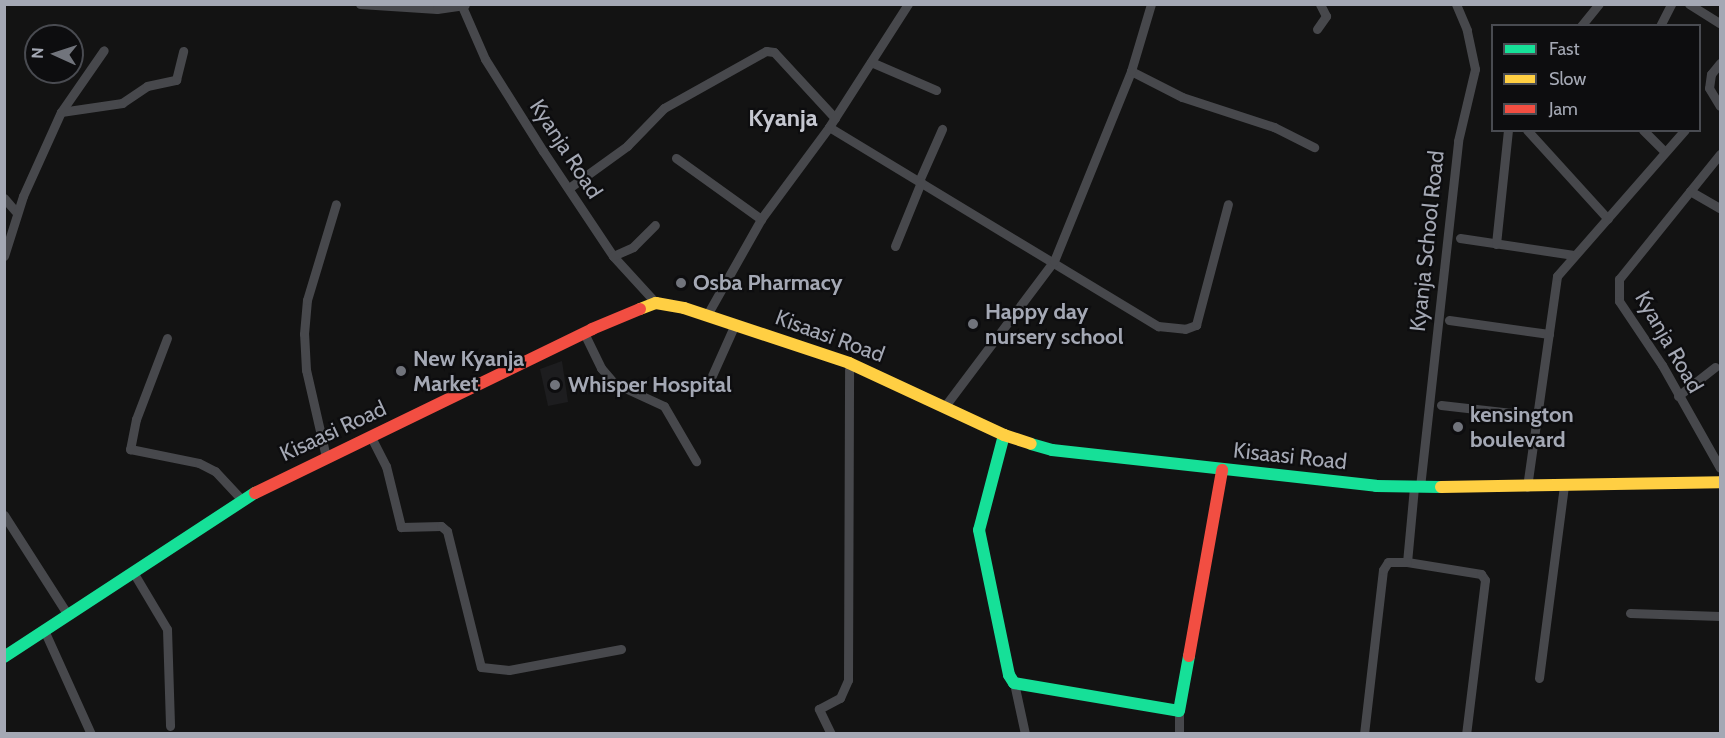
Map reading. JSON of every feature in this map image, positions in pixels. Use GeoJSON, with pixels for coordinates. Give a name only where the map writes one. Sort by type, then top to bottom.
{"type":"FeatureCollection","features":[{"type":"Feature","properties":{"kind":"main road","name":"Kisaasi Road"},"geometry":{"type":"LineString","coordinates":[[4,657],[242,500],[584,333],[656,303],[707,315],[849,363],[1004,435],[1052,450],[1222,470],[1417,487],[1527,487],[1720,482]]}},
{"type":"Feature","properties":{"kind":"main road"},"geometry":{"type":"LineString","coordinates":[[1004,435],[989,479],[979,530],[1014,683],[1179,711],[1222,470]]}},
{"type":"Feature","properties":{"kind":"street"},"geometry":{"type":"LineString","coordinates":[[360,4],[436,9],[464,5]]}},
{"type":"Feature","properties":{"kind":"street"},"geometry":{"type":"LineString","coordinates":[[707,315],[761,219],[829,127],[908,4]]}},
{"type":"Feature","properties":{"kind":"street"},"geometry":{"type":"LineString","coordinates":[[945,406],[1054,261],[1131,71],[1151,4]]}},
{"type":"Feature","properties":{"kind":"street"},"geometry":{"type":"LineString","coordinates":[[1317,29],[1326,16],[1320,4]]}},
{"type":"Feature","properties":{"kind":"street","name":"Kyanja School Road"},"geometry":{"type":"LineString","coordinates":[[1407,562],[1458,141],[1475,69],[1469,38],[1456,4]]}},
{"type":"Feature","properties":{"kind":"street"},"geometry":{"type":"LineString","coordinates":[[1661,24],[1671,4]]}},
{"type":"Feature","properties":{"kind":"street"},"geometry":{"type":"LineString","coordinates":[[1689,4],[1720,23]]}},
{"type":"Feature","properties":{"kind":"street","name":"Kyanja Road"},"geometry":{"type":"LineString","coordinates":[[464,5],[485,59],[614,256],[656,303]]}},
{"type":"Feature","properties":{"kind":"street"},"geometry":{"type":"LineString","coordinates":[[1582,24],[1595,6]]}},
{"type":"Feature","properties":{"kind":"street"},"geometry":{"type":"LineString","coordinates":[[4,256],[17,213],[61,112],[104,50]]}},
{"type":"Feature","properties":{"kind":"street"},"geometry":{"type":"LineString","coordinates":[[61,112],[122,103],[147,86],[176,80],[183,51]]}},
{"type":"Feature","properties":{"kind":"street"},"geometry":{"type":"LineString","coordinates":[[569,188],[627,146],[664,108],[766,51],[780,57],[835,118]]}},
{"type":"Feature","properties":{"kind":"street"},"geometry":{"type":"LineString","coordinates":[[871,62],[936,90]]}},
{"type":"Feature","properties":{"kind":"street"},"geometry":{"type":"LineString","coordinates":[[1720,63],[1712,74],[1709,88],[1720,106]]}},
{"type":"Feature","properties":{"kind":"street"},"geometry":{"type":"LineString","coordinates":[[1131,71],[1182,97],[1274,127],[1314,147]]}},
{"type":"Feature","properties":{"kind":"street"},"geometry":{"type":"LineString","coordinates":[[829,127],[1054,261],[1152,323],[1170,328],[1192,327],[1199,321],[1228,204]]}},
{"type":"Feature","properties":{"kind":"street"},"geometry":{"type":"LineString","coordinates":[[895,246],[942,129]]}},
{"type":"Feature","properties":{"kind":"street"},"geometry":{"type":"LineString","coordinates":[[1496,244],[1508,132]]}},
{"type":"Feature","properties":{"kind":"street"},"geometry":{"type":"LineString","coordinates":[[1529,132],[1608,219]]}},
{"type":"Feature","properties":{"kind":"street"},"geometry":{"type":"LineString","coordinates":[[1645,132],[1665,152]]}},
{"type":"Feature","properties":{"kind":"street"},"geometry":{"type":"LineString","coordinates":[[1527,487],[1557,276],[1682,132]]}},
{"type":"Feature","properties":{"kind":"street","name":"Kyanja Road"},"geometry":{"type":"LineString","coordinates":[[1720,154],[1619,279],[1619,301],[1657,357],[1720,468]]}},
{"type":"Feature","properties":{"kind":"street"},"geometry":{"type":"LineString","coordinates":[[676,158],[761,219]]}},
{"type":"Feature","properties":{"kind":"street"},"geometry":{"type":"LineString","coordinates":[[1690,191],[1720,208]]}},
{"type":"Feature","properties":{"kind":"street"},"geometry":{"type":"LineString","coordinates":[[4,198],[17,213]]}},
{"type":"Feature","properties":{"kind":"street"},"geometry":{"type":"LineString","coordinates":[[326,458],[306,370],[304,333],[309,291],[336,204]]}},
{"type":"Feature","properties":{"kind":"street"},"geometry":{"type":"LineString","coordinates":[[614,256],[633,247],[655,225]]}},
{"type":"Feature","properties":{"kind":"street"},"geometry":{"type":"LineString","coordinates":[[1460,238],[1574,255]]}},
{"type":"Feature","properties":{"kind":"street"},"geometry":{"type":"LineString","coordinates":[[1449,320],[1549,334]]}},
{"type":"Feature","properties":{"kind":"street"},"geometry":{"type":"LineString","coordinates":[[710,380],[735,324]]}},
{"type":"Feature","properties":{"kind":"street"},"geometry":{"type":"LineString","coordinates":[[584,333],[601,368],[614,383],[664,406],[696,461]]}},
{"type":"Feature","properties":{"kind":"street"},"geometry":{"type":"LineString","coordinates":[[167,338],[136,419],[130,449],[199,463],[215,471],[242,500]]}},
{"type":"Feature","properties":{"kind":"street"},"geometry":{"type":"LineString","coordinates":[[831,734],[819,709],[840,698],[848,680],[849,363]]}},
{"type":"Feature","properties":{"kind":"street"},"geometry":{"type":"LineString","coordinates":[[1678,396],[1715,367]]}},
{"type":"Feature","properties":{"kind":"street"},"geometry":{"type":"LineString","coordinates":[[1440,405],[1537,416]]}},
{"type":"Feature","properties":{"kind":"street"},"geometry":{"type":"LineString","coordinates":[[371,437],[386,466],[401,527],[441,526],[447,531],[481,667],[487,671],[509,670],[621,649]]}},
{"type":"Feature","properties":{"kind":"street"},"geometry":{"type":"LineString","coordinates":[[1539,678],[1564,486]]}},
{"type":"Feature","properties":{"kind":"street"},"geometry":{"type":"LineString","coordinates":[[4,515],[68,615]]}},
{"type":"Feature","properties":{"kind":"street"},"geometry":{"type":"LineString","coordinates":[[1365,734],[1383,570],[1388,562],[1407,562],[1481,574],[1485,580],[1466,734]]}},
{"type":"Feature","properties":{"kind":"street"},"geometry":{"type":"LineString","coordinates":[[133,572],[167,629],[170,726]]}},
{"type":"Feature","properties":{"kind":"street"},"geometry":{"type":"LineString","coordinates":[[1630,613],[1720,616]]}},
{"type":"Feature","properties":{"kind":"street"},"geometry":{"type":"LineString","coordinates":[[44,630],[91,734]]}},
{"type":"Feature","properties":{"kind":"street"},"geometry":{"type":"LineString","coordinates":[[1014,683],[1025,734]]}},
{"type":"Feature","properties":{"kind":"street"},"geometry":{"type":"LineString","coordinates":[[1179,711],[1179,734]]}},
{"type":"Feature","properties":{"kind":"shaded area","name":"Whisper Hospital"},"geometry":{"type":"Polygon","coordinates":[[[562,361],[568,402],[548,406],[540,369],[562,361]]]}},
{"type":"Feature","properties":{"kind":"traffic: fast"},"geometry":{"type":"LineString","coordinates":[[1004,435],[979,530],[1009,675],[1014,683],[1179,711],[1189,656]]}},
{"type":"Feature","properties":{"kind":"traffic: fast"},"geometry":{"type":"LineString","coordinates":[[1031,444],[1052,450],[1376,486],[1441,487]]}},
{"type":"Feature","properties":{"kind":"traffic: fast"},"geometry":{"type":"LineString","coordinates":[[4,657],[255,493]]}},
{"type":"Feature","properties":{"kind":"traffic: slow"},"geometry":{"type":"LineString","coordinates":[[640,309],[656,303],[684,308],[849,363],[1004,435],[1031,444]]}},
{"type":"Feature","properties":{"kind":"traffic: slow"},"geometry":{"type":"LineString","coordinates":[[1441,487],[1720,482]]}},
{"type":"Feature","properties":{"kind":"traffic: jam"},"geometry":{"type":"LineString","coordinates":[[255,493],[592,329],[640,309]]}},
{"type":"Feature","properties":{"kind":"traffic: jam"},"geometry":{"type":"LineString","coordinates":[[1189,656],[1222,470]]}},
{"type":"Feature","properties":{"kind":"place","name":"Osba Pharmacy"},"geometry":{"type":"Point","coordinates":[681,283]}},
{"type":"Feature","properties":{"kind":"place","name":"Happy day nursery school"},"geometry":{"type":"Point","coordinates":[973,324]}},
{"type":"Feature","properties":{"kind":"place","name":"New Kyanja Market"},"geometry":{"type":"Point","coordinates":[401,371]}},
{"type":"Feature","properties":{"kind":"place","name":"Whisper Hospital"},"geometry":{"type":"Point","coordinates":[555,385]}},
{"type":"Feature","properties":{"kind":"place","name":"kensington boulevard"},"geometry":{"type":"Point","coordinates":[1458,427]}},
{"type":"Feature","properties":{"kind":"district","name":"Kyanja"},"geometry":{"type":"Point","coordinates":[783,118]}}]}
